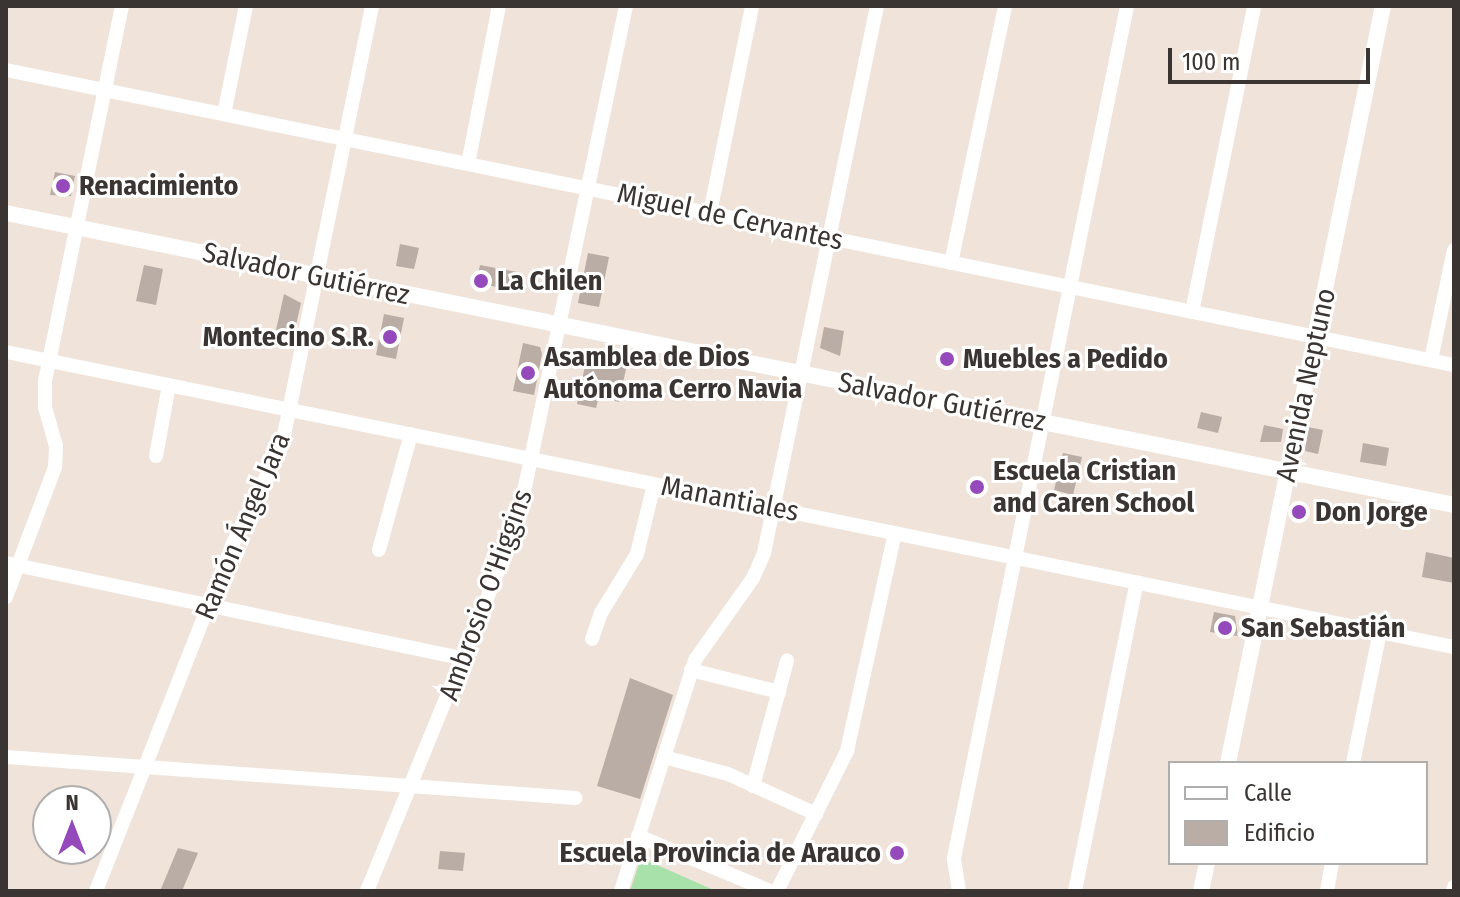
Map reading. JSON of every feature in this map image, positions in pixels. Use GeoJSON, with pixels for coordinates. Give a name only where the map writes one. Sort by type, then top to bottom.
{"type":"FeatureCollection","features":[{"type":"Feature","properties":{"kind":"main road","name":"Avenida Neptuno"},"geometry":{"type":"LineString","coordinates":[[1228,761],[1383,6]]}},
{"type":"Feature","properties":{"kind":"main road","name":"Salvador Gutiérrez"},"geometry":{"type":"LineString","coordinates":[[6,213],[1454,505]]}},
{"type":"Feature","properties":{"kind":"main road"},"geometry":{"type":"LineString","coordinates":[[1201,891],[1207,865]]}},
{"type":"Feature","properties":{"kind":"street"},"geometry":{"type":"LineString","coordinates":[[6,597],[12,564],[55,467],[55,436],[44,398],[49,361],[122,6]]}},
{"type":"Feature","properties":{"kind":"street"},"geometry":{"type":"LineString","coordinates":[[224,114],[246,6]]}},
{"type":"Feature","properties":{"kind":"street","name":"Ramón Ángel Jara"},"geometry":{"type":"LineString","coordinates":[[96,891],[244,518],[279,455],[372,6]]}},
{"type":"Feature","properties":{"kind":"street"},"geometry":{"type":"LineString","coordinates":[[468,164],[499,6]]}},
{"type":"Feature","properties":{"kind":"street","name":"Ambrosio O'Higgins"},"geometry":{"type":"LineString","coordinates":[[367,891],[517,525],[626,6]]}},
{"type":"Feature","properties":{"kind":"street"},"geometry":{"type":"LineString","coordinates":[[710,213],[752,6]]}},
{"type":"Feature","properties":{"kind":"street"},"geometry":{"type":"LineString","coordinates":[[621,891],[691,670],[706,639],[753,578],[774,508],[877,6]]}},
{"type":"Feature","properties":{"kind":"street"},"geometry":{"type":"LineString","coordinates":[[951,263],[1005,6]]}},
{"type":"Feature","properties":{"kind":"street"},"geometry":{"type":"LineString","coordinates":[[959,891],[954,858],[1127,6]]}},
{"type":"Feature","properties":{"kind":"street"},"geometry":{"type":"LineString","coordinates":[[1192,312],[1254,6]]}},
{"type":"Feature","properties":{"kind":"street","name":"Miguel de Cervantes"},"geometry":{"type":"LineString","coordinates":[[6,70],[1454,365]]}},
{"type":"Feature","properties":{"kind":"street"},"geometry":{"type":"LineString","coordinates":[[1431,360],[1454,250]]}},
{"type":"Feature","properties":{"kind":"street","name":"Manantiales"},"geometry":{"type":"LineString","coordinates":[[6,352],[1454,647]]}},
{"type":"Feature","properties":{"kind":"street"},"geometry":{"type":"LineString","coordinates":[[156,456],[169,385]]}},
{"type":"Feature","properties":{"kind":"street"},"geometry":{"type":"LineString","coordinates":[[379,550],[411,434]]}},
{"type":"Feature","properties":{"kind":"street"},"geometry":{"type":"LineString","coordinates":[[592,639],[601,613],[637,554],[654,484]]}},
{"type":"Feature","properties":{"kind":"street"},"geometry":{"type":"LineString","coordinates":[[777,891],[847,751],[895,533]]}},
{"type":"Feature","properties":{"kind":"street"},"geometry":{"type":"LineString","coordinates":[[12,564],[464,659]]}},
{"type":"Feature","properties":{"kind":"street"},"geometry":{"type":"LineString","coordinates":[[1075,891],[1137,582]]}},
{"type":"Feature","properties":{"kind":"street"},"geometry":{"type":"LineString","coordinates":[[1353,761],[1380,632]]}},
{"type":"Feature","properties":{"kind":"street"},"geometry":{"type":"LineString","coordinates":[[753,786],[787,661]]}},
{"type":"Feature","properties":{"kind":"street"},"geometry":{"type":"LineString","coordinates":[[691,670],[779,692]]}},
{"type":"Feature","properties":{"kind":"street"},"geometry":{"type":"LineString","coordinates":[[6,757],[576,798]]}},
{"type":"Feature","properties":{"kind":"street"},"geometry":{"type":"LineString","coordinates":[[664,757],[753,786],[816,814]]}},
{"type":"Feature","properties":{"kind":"street"},"geometry":{"type":"LineString","coordinates":[[638,836],[770,891]]}},
{"type":"Feature","properties":{"kind":"street"},"geometry":{"type":"LineString","coordinates":[[1327,891],[1332,865]]}},
{"type":"Feature","properties":{"kind":"green space"},"geometry":{"type":"Polygon","coordinates":[[[641,858],[716,891],[630,891],[641,858]]]}},
{"type":"Feature","properties":{"kind":"building","name":"Renacimiento"},"geometry":{"type":"Polygon","coordinates":[[[55,172],[75,176],[71,196],[50,195],[55,172]]]}},
{"type":"Feature","properties":{"kind":"building"},"geometry":{"type":"Polygon","coordinates":[[[400,244],[419,248],[414,269],[396,266],[400,244]]]}},
{"type":"Feature","properties":{"kind":"building"},"geometry":{"type":"Polygon","coordinates":[[[588,253],[609,257],[599,307],[578,303],[588,253]]]}},
{"type":"Feature","properties":{"kind":"building"},"geometry":{"type":"Polygon","coordinates":[[[144,265],[163,269],[156,305],[136,301],[144,265]]]}},
{"type":"Feature","properties":{"kind":"building"},"geometry":{"type":"Polygon","coordinates":[[[480,265],[517,272],[513,290],[476,283],[480,265]]]}},
{"type":"Feature","properties":{"kind":"building"},"geometry":{"type":"Polygon","coordinates":[[[284,294],[301,303],[294,334],[276,330],[284,294]]]}},
{"type":"Feature","properties":{"kind":"building","name":"Montecino S.R."},"geometry":{"type":"Polygon","coordinates":[[[384,314],[404,318],[396,359],[376,355],[384,314]]]}},
{"type":"Feature","properties":{"kind":"building"},"geometry":{"type":"Polygon","coordinates":[[[824,327],[844,331],[840,356],[820,348],[824,327]]]}},
{"type":"Feature","properties":{"kind":"building","name":"Asamblea de Dios Autónoma Cerro Navia"},"geometry":{"type":"Polygon","coordinates":[[[523,343],[540,347],[542,354],[534,395],[513,391],[523,343]]]}},
{"type":"Feature","properties":{"kind":"building"},"geometry":{"type":"Polygon","coordinates":[[[587,356],[627,364],[619,402],[599,397],[596,408],[577,404],[587,356]]]}},
{"type":"Feature","properties":{"kind":"building"},"geometry":{"type":"Polygon","coordinates":[[[1201,412],[1222,417],[1218,433],[1197,428],[1201,412]]]}},
{"type":"Feature","properties":{"kind":"building"},"geometry":{"type":"Polygon","coordinates":[[[1264,425],[1283,429],[1281,442],[1260,442],[1264,425]]]}},
{"type":"Feature","properties":{"kind":"building"},"geometry":{"type":"Polygon","coordinates":[[[1308,427],[1323,430],[1318,454],[1305,451],[1308,427]]]}},
{"type":"Feature","properties":{"kind":"building"},"geometry":{"type":"Polygon","coordinates":[[[1363,443],[1389,448],[1386,466],[1360,462],[1363,443]]]}},
{"type":"Feature","properties":{"kind":"building"},"geometry":{"type":"Polygon","coordinates":[[[1063,453],[1082,457],[1073,495],[1054,490],[1063,453]]]}},
{"type":"Feature","properties":{"kind":"building"},"geometry":{"type":"Polygon","coordinates":[[[1426,552],[1454,558],[1454,583],[1422,577],[1426,552]]]}},
{"type":"Feature","properties":{"kind":"building","name":"San Sebastián"},"geometry":{"type":"Polygon","coordinates":[[[1214,612],[1235,616],[1238,636],[1210,632],[1214,612]]]}},
{"type":"Feature","properties":{"kind":"building"},"geometry":{"type":"Polygon","coordinates":[[[630,678],[673,695],[640,799],[597,786],[630,678]]]}},
{"type":"Feature","properties":{"kind":"building"},"geometry":{"type":"Polygon","coordinates":[[[178,848],[198,853],[182,891],[160,891],[178,848]]]}},
{"type":"Feature","properties":{"kind":"building"},"geometry":{"type":"Polygon","coordinates":[[[440,851],[465,853],[463,871],[438,869],[440,851]]]}},
{"type":"Feature","properties":{"kind":"place","name":"Renacimiento"},"geometry":{"type":"Point","coordinates":[63,186]}},
{"type":"Feature","properties":{"kind":"place","name":"La Chilen"},"geometry":{"type":"Point","coordinates":[481,281]}},
{"type":"Feature","properties":{"kind":"place","name":"Montecino S.R."},"geometry":{"type":"Point","coordinates":[390,337]}},
{"type":"Feature","properties":{"kind":"place","name":"Muebles a Pedido"},"geometry":{"type":"Point","coordinates":[947,359]}},
{"type":"Feature","properties":{"kind":"place","name":"Asamblea de Dios Autónoma Cerro Navia"},"geometry":{"type":"Point","coordinates":[528,373]}},
{"type":"Feature","properties":{"kind":"place","name":"Escuela Cristian and Caren School"},"geometry":{"type":"Point","coordinates":[977,487]}},
{"type":"Feature","properties":{"kind":"place","name":"Don Jorge"},"geometry":{"type":"Point","coordinates":[1299,512]}},
{"type":"Feature","properties":{"kind":"place","name":"San Sebastián"},"geometry":{"type":"Point","coordinates":[1225,628]}},
{"type":"Feature","properties":{"kind":"place","name":"Escuela Provincia de Arauco"},"geometry":{"type":"Point","coordinates":[897,853]}}]}
